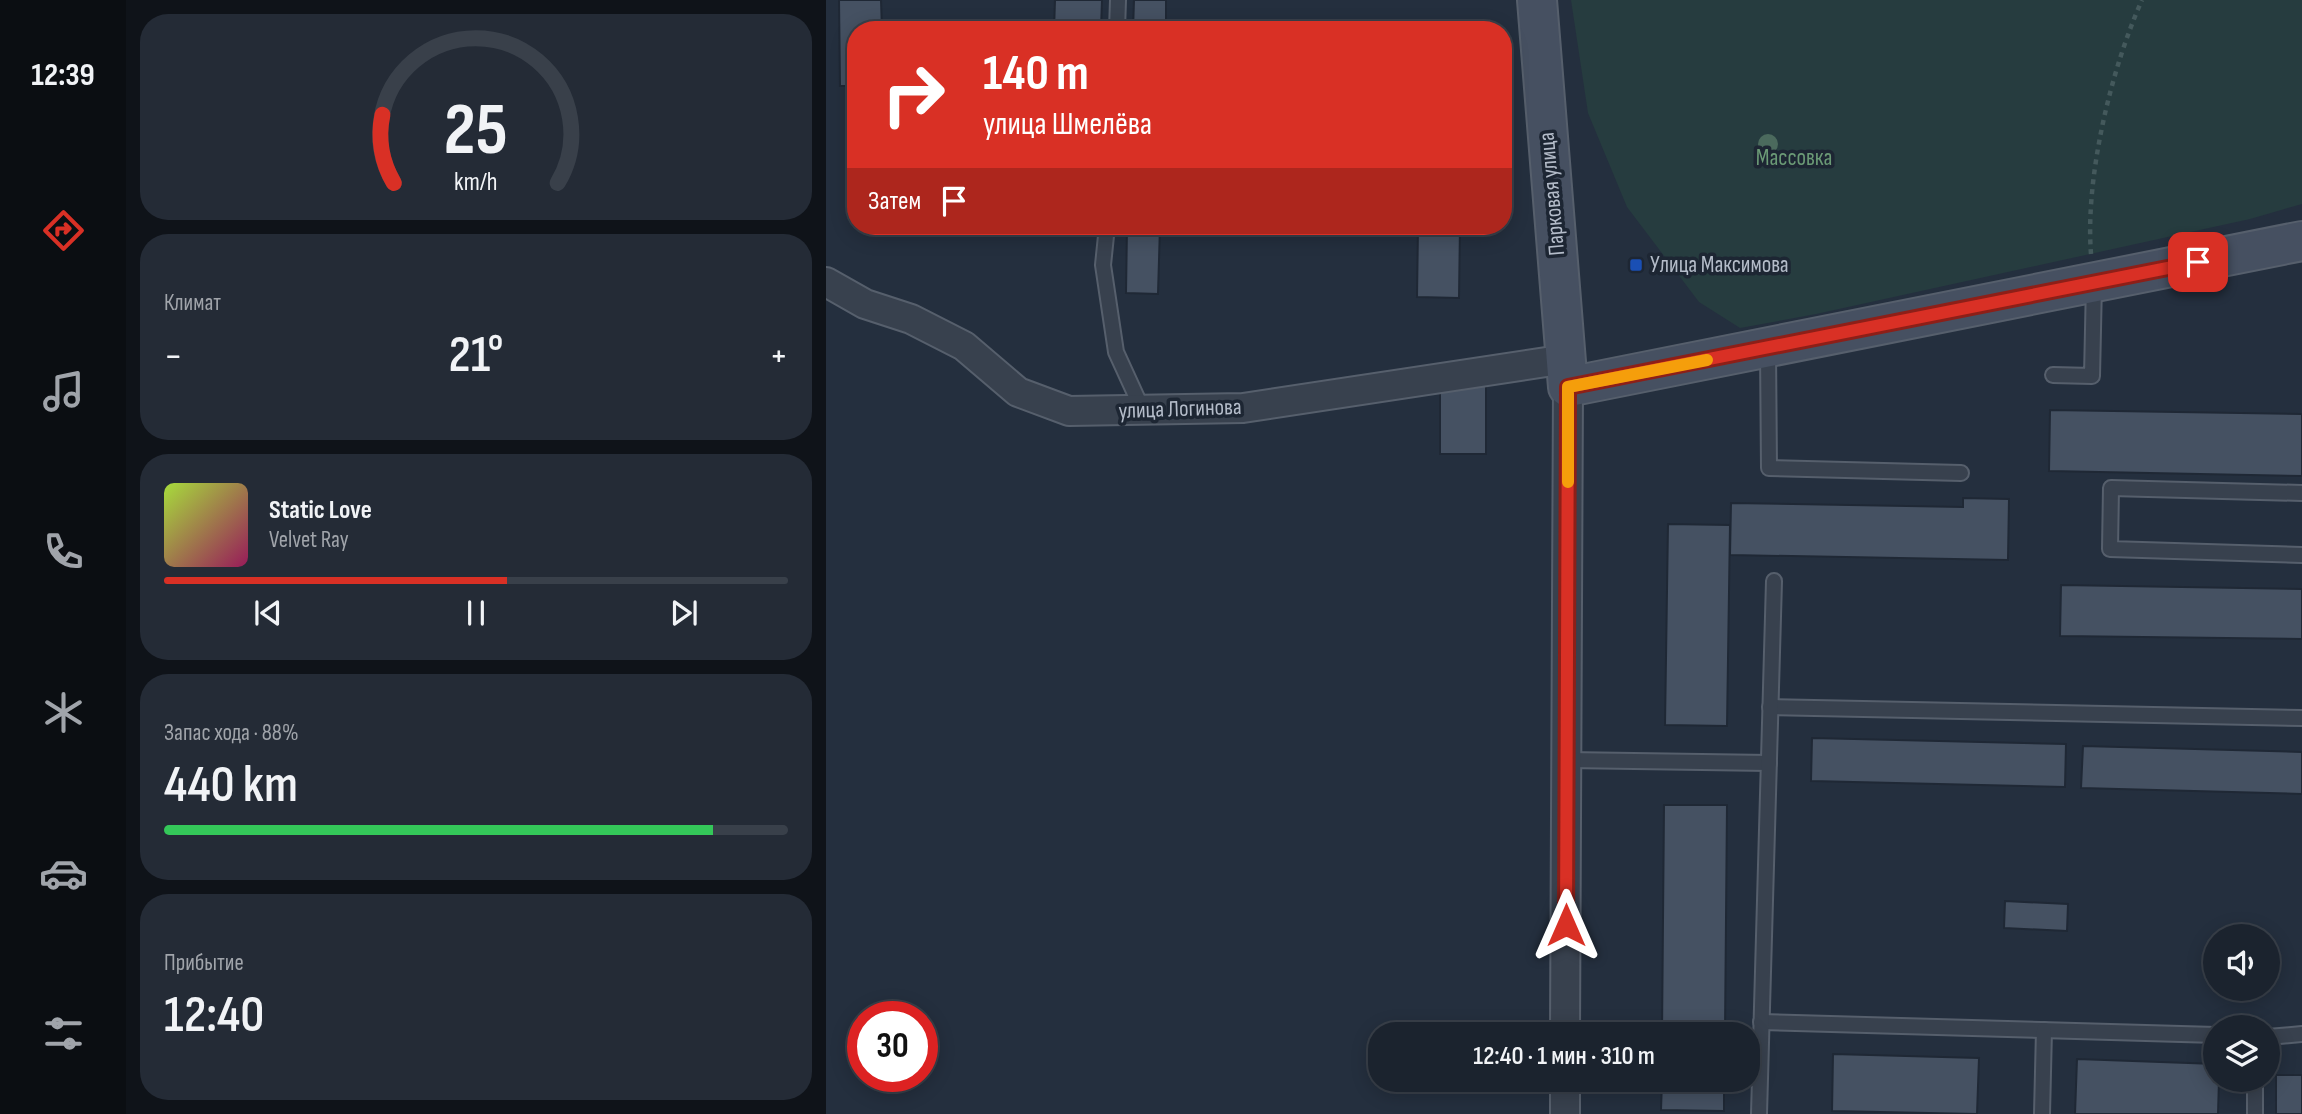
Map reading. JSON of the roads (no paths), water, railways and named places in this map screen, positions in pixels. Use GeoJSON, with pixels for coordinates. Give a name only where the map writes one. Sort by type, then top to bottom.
{"type":"FeatureCollection","features":[{"type":"Feature","properties":{"kind":"main road","name":"Парковая улица"},"geometry":{"type":"LineString","coordinates":[[1537,0],[1567,373]]}},
{"type":"Feature","properties":{"kind":"main road"},"geometry":{"type":"LineString","coordinates":[[1567,373],[1768,348],[2302,241]]}},
{"type":"Feature","properties":{"kind":"street","name":"улица Логинова"},"geometry":{"type":"LineString","coordinates":[[826,282],[864,304],[911,319],[964,346],[1018,392],[1069,411],[1243,408],[1567,373]]}},
{"type":"Feature","properties":{"kind":"street"},"geometry":{"type":"LineString","coordinates":[[1566,1022],[1567,373]]}},
{"type":"Feature","properties":{"kind":"street"},"geometry":{"type":"LineString","coordinates":[[1565,1092],[1565,1114]]}},
{"type":"Feature","properties":{"kind":"lane"},"geometry":{"type":"LineString","coordinates":[[1117,21],[1118,0]]}},
{"type":"Feature","properties":{"kind":"lane"},"geometry":{"type":"LineString","coordinates":[[1106,235],[1103,265],[1116,352],[1143,411]]}},
{"type":"Feature","properties":{"kind":"lane"},"geometry":{"type":"LineString","coordinates":[[2053,375],[2092,376],[2094,283]]}},
{"type":"Feature","properties":{"kind":"lane"},"geometry":{"type":"LineString","coordinates":[[1768,348],[1769,468],[1961,473]]}},
{"type":"Feature","properties":{"kind":"lane"},"geometry":{"type":"LineString","coordinates":[[2302,493],[2112,488],[2110,549],[2302,555]]}},
{"type":"Feature","properties":{"kind":"lane"},"geometry":{"type":"LineString","coordinates":[[1759,1114],[1774,581]]}},
{"type":"Feature","properties":{"kind":"lane"},"geometry":{"type":"LineString","coordinates":[[1770,706],[2302,718]]}},
{"type":"Feature","properties":{"kind":"lane"},"geometry":{"type":"LineString","coordinates":[[1567,760],[1769,763]]}},
{"type":"Feature","properties":{"kind":"lane"},"geometry":{"type":"LineString","coordinates":[[1761,1022],[2203,1035]]}},
{"type":"Feature","properties":{"kind":"lane"},"geometry":{"type":"LineString","coordinates":[[2042,1114],[2044,1030]]}},
{"type":"Feature","properties":{"kind":"lane"},"geometry":{"type":"LineString","coordinates":[[2280,1036],[2302,1034]]}},
{"type":"Feature","properties":{"kind":"lane"},"geometry":{"type":"LineString","coordinates":[[2255,1114],[2256,1092]]}},
{"type":"Feature","properties":{"kind":"place","name":"Улица Максимова"},"geometry":{"type":"Point","coordinates":[1636,265]}},
{"type":"Feature","properties":{"kind":"park label","name":"Массовка"},"geometry":{"type":"Point","coordinates":[1794,158]}}]}
